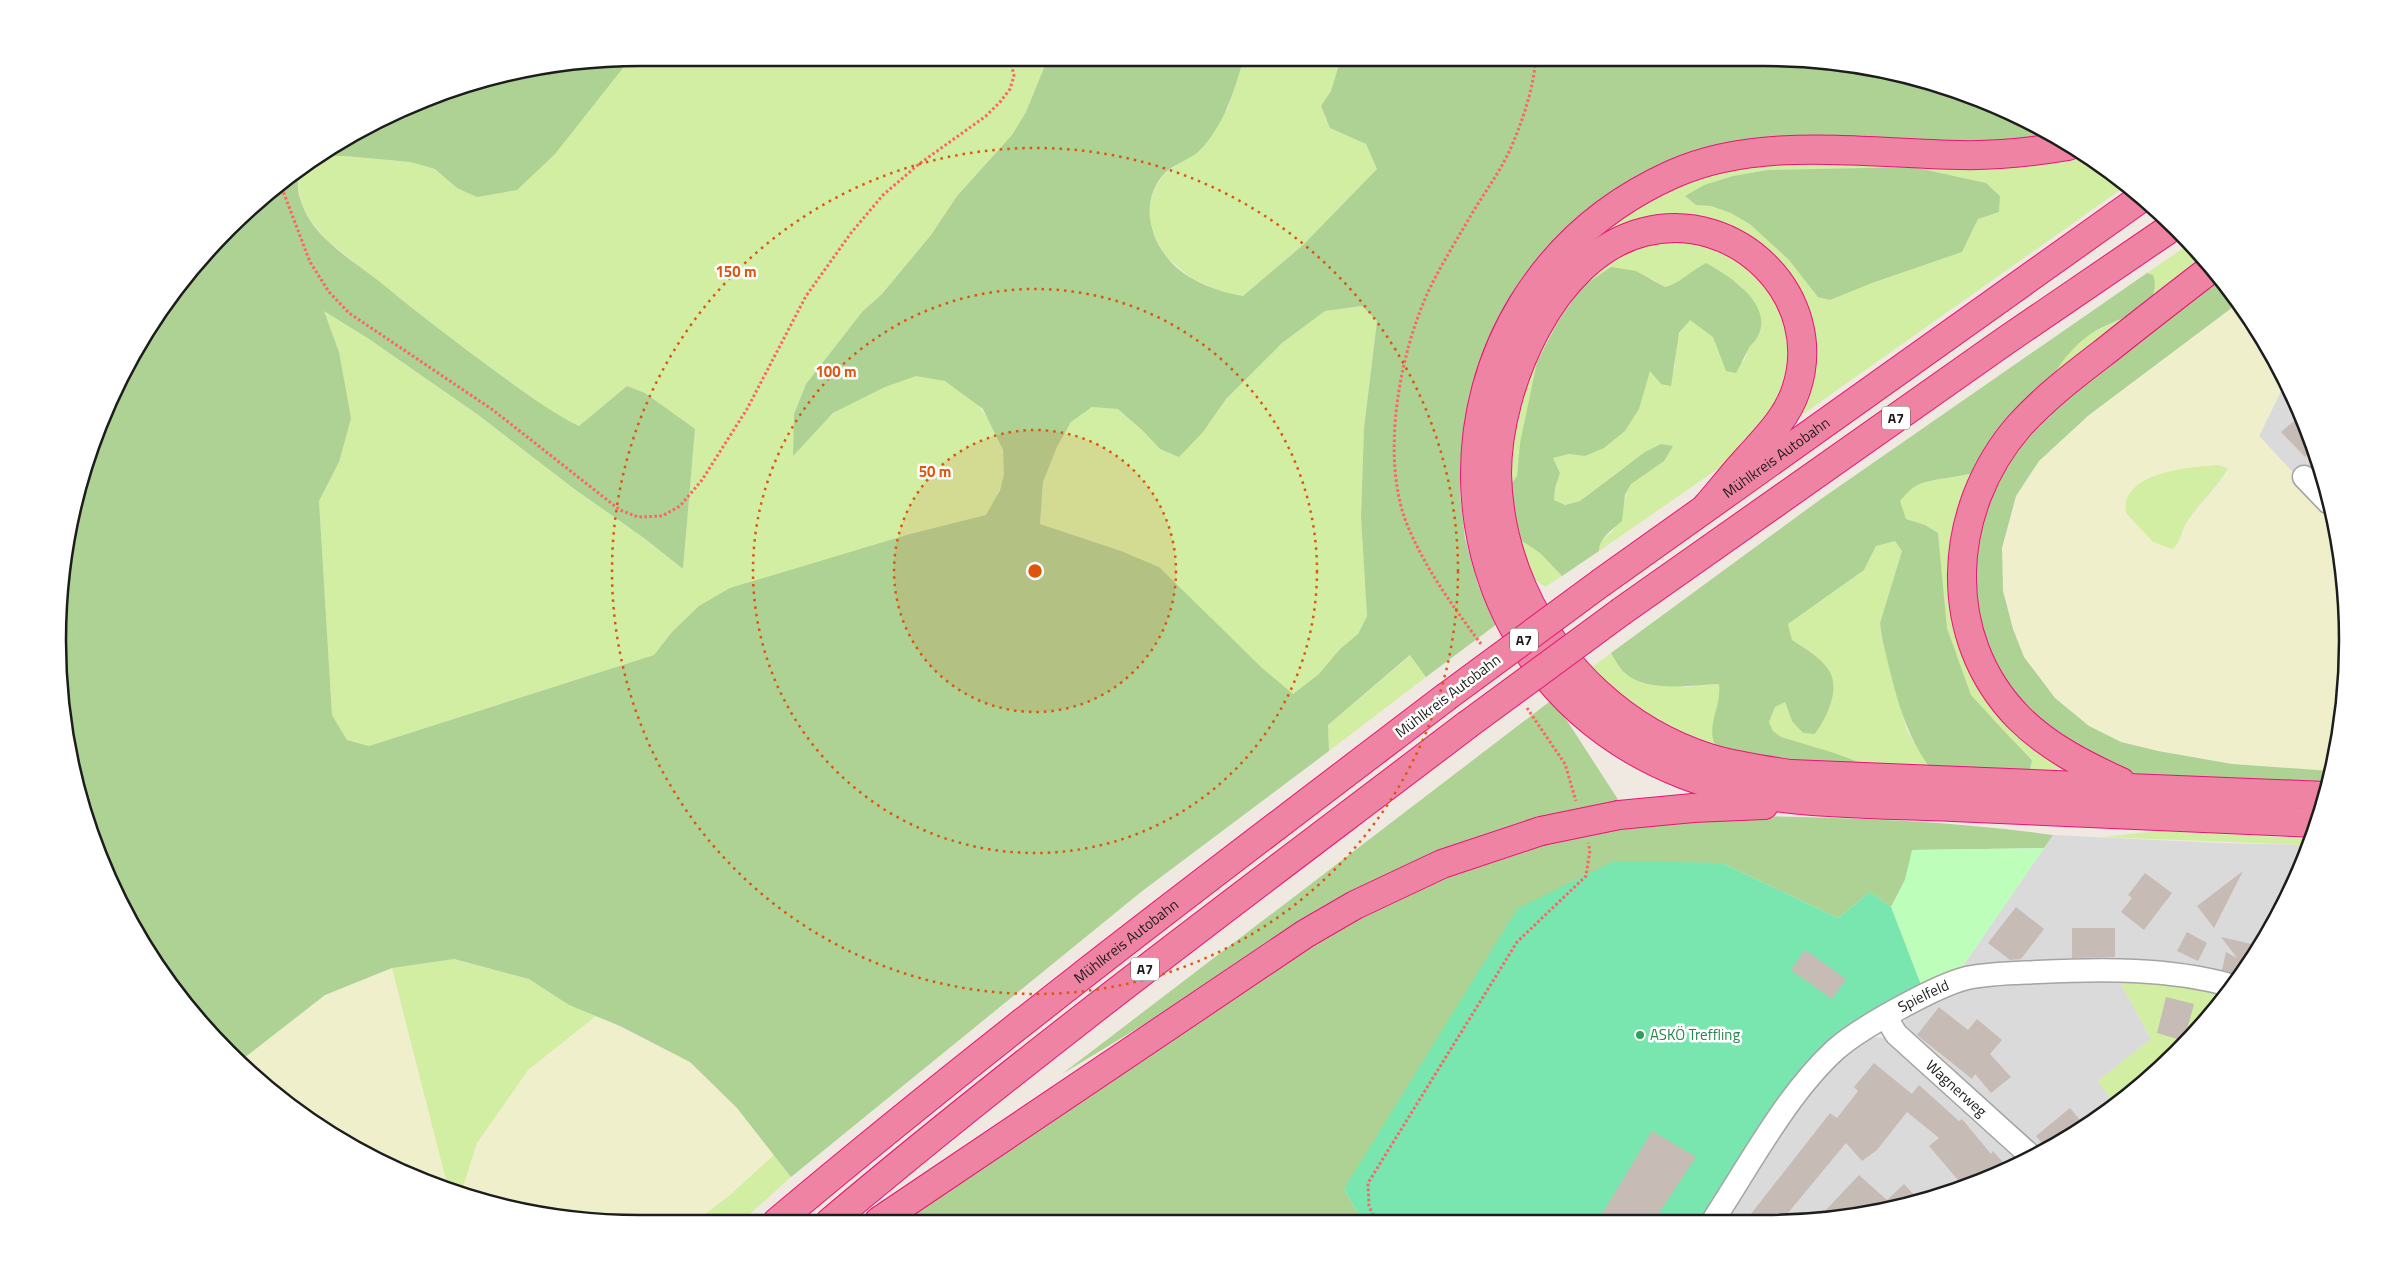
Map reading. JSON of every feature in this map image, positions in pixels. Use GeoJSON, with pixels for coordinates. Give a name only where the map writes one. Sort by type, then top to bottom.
{"type":"FeatureCollection","features":[{"type":"Feature","properties":{"kind":"highway"},"geometry":{"type":"LineString","coordinates":[[2059,147],[2020,154],[1960,155],[1825,150],[1758,152],[1712,160],[1675,173],[1635,193],[1603,214],[1572,240],[1524,302],[1506,335],[1491,370],[1480,410],[1474,448],[1474,485],[1476,518],[1483,551],[1496,587],[1513,625],[1534,659],[1555,685],[1597,724],[1621,743],[1652,760],[1714,785],[1805,800],[2309,823]]}},
{"type":"Feature","properties":{"kind":"highway","name":"Mühlkreis Autobahn"},"geometry":{"type":"LineString","coordinates":[[785,1215],[996,1041],[1154,918],[1446,697],[1707,506],[2135,202]]}},
{"type":"Feature","properties":{"kind":"highway"},"geometry":{"type":"LineString","coordinates":[[1707,506],[1771,434],[1785,413],[1796,391],[1801,369],[1802,346],[1799,324],[1791,301],[1778,281],[1766,266],[1746,249],[1722,237],[1699,230],[1675,228],[1645,232],[1615,243],[1590,259],[1567,284],[1543,318],[1524,354],[1510,393],[1504,418],[1497,473],[1500,510],[1507,542],[1520,581],[1536,618],[1556,650],[1585,680],[1630,720],[1682,748],[1743,766],[1790,774],[2317,796]]}},
{"type":"Feature","properties":{"kind":"highway","name":"A7"},"geometry":{"type":"LineString","coordinates":[[839,1215],[1018,1069],[1150,966],[1467,725],[1622,611],[2005,341],[2168,231]]}},
{"type":"Feature","properties":{"kind":"highway"},"geometry":{"type":"LineString","coordinates":[[2130,787],[2065,754],[2019,717],[2000,693],[1982,664],[1970,632],[1963,600],[1962,566],[1966,529],[1979,488],[1996,456],[2020,426],[2057,389],[2205,273]]}},
{"type":"Feature","properties":{"kind":"highway"},"geometry":{"type":"LineString","coordinates":[[888,1215],[1305,934],[1355,905],[1442,864],[1541,831],[1619,816],[1805,800]]}},
{"type":"Feature","properties":{"kind":"street"},"geometry":{"type":"LineString","coordinates":[[2304,477],[2319,493]]}},
{"type":"Feature","properties":{"kind":"street","name":"Spielfeld"},"geometry":{"type":"LineString","coordinates":[[1717,1215],[1791,1101],[1835,1050],[1858,1033],[1946,986],[1965,978],[1983,975],[2094,971],[2169,973],[2224,984]]}},
{"type":"Feature","properties":{"kind":"street","name":"Wagnerweg"},"geometry":{"type":"LineString","coordinates":[[1886,1017],[1896,1034],[2026,1152]]}},
{"type":"Feature","properties":{"kind":"path"},"geometry":{"type":"LineString","coordinates":[[283,191],[310,262],[329,292],[349,313],[493,410],[620,510],[638,517],[662,516],[680,506],[702,480],[746,409],[806,296],[851,233],[890,189],[919,164],[986,116],[1000,102],[1010,89],[1014,76],[1012,66]]}},
{"type":"Feature","properties":{"kind":"path"},"geometry":{"type":"LineString","coordinates":[[1484,649],[1449,601],[1408,527],[1399,495],[1394,460],[1396,412],[1412,335],[1429,290],[1508,154],[1534,81],[1535,66]]}},
{"type":"Feature","properties":{"kind":"path"},"geometry":{"type":"LineString","coordinates":[[1525,705],[1565,764],[1577,805]]}},
{"type":"Feature","properties":{"kind":"path"},"geometry":{"type":"LineString","coordinates":[[1373,1215],[1369,1206],[1368,1183],[1517,942],[1586,876],[1590,850],[1588,841]]}},
{"type":"Feature","properties":{"kind":"shaded area"},"geometry":{"type":"Polygon","coordinates":[[[2281,390],[2295,421],[2318,487],[2293,474],[2259,436],[2281,390]]]}},
{"type":"Feature","properties":{"kind":"shaded area"},"geometry":{"type":"Polygon","coordinates":[[[2053,835],[2301,845],[2280,894],[2262,928],[2228,979],[1956,976],[2053,835]]]}},
{"type":"Feature","properties":{"kind":"shaded area"},"geometry":{"type":"Polygon","coordinates":[[[2119,980],[2151,1039],[2098,1081],[2111,1098],[2084,1118],[2034,1148],[1903,1025],[1907,1016],[1920,1006],[1970,985],[2119,980]]]}},
{"type":"Feature","properties":{"kind":"shaded area"},"geometry":{"type":"Polygon","coordinates":[[[1873,1037],[1885,1038],[1894,1043],[2016,1157],[1949,1184],[1877,1204],[1802,1214],[1726,1215],[1794,1112],[1832,1066],[1861,1042],[1873,1037]]]}},
{"type":"Feature","properties":{"kind":"green space"},"geometry":{"type":"Polygon","coordinates":[[[623,66],[1045,66],[1026,112],[1012,135],[957,196],[931,235],[882,294],[862,312],[806,384],[794,414],[793,456],[822,423],[833,414],[873,392],[916,376],[933,377],[950,383],[979,407],[999,439],[1004,456],[1004,473],[999,490],[986,516],[910,534],[672,632],[654,655],[369,746],[347,740],[332,715],[319,501],[339,462],[339,352],[323,310],[369,339],[477,414],[683,569],[695,430],[645,393],[627,386],[579,426],[551,412],[430,323],[328,241],[311,222],[301,202],[297,180],[332,156],[345,156],[410,162],[435,169],[457,188],[608,84],[623,66]]]}},
{"type":"Feature","properties":{"kind":"green space"},"geometry":{"type":"Polygon","coordinates":[[[624,66],[555,154],[517,190],[477,197],[457,188],[435,169],[410,162],[332,156],[387,125],[456,97],[528,77],[566,71],[624,66]]]}},
{"type":"Feature","properties":{"kind":"green space"},"geometry":{"type":"Polygon","coordinates":[[[1045,66],[1241,66],[1221,121],[1205,145],[1197,153],[1169,169],[1162,176],[1154,190],[1150,204],[1150,219],[1160,247],[1180,271],[1217,290],[1243,296],[1303,245],[1377,169],[1366,144],[1330,128],[1321,106],[1331,91],[1339,66],[1802,67],[1877,77],[1913,86],[1984,110],[2043,138],[2014,142],[1692,154],[1645,176],[1591,210],[1512,300],[1489,344],[1472,395],[1462,444],[1460,495],[1465,538],[1478,585],[1497,624],[1426,677],[1410,655],[1328,725],[1329,751],[1141,892],[791,1177],[737,1108],[690,1062],[620,1026],[569,1005],[529,979],[454,959],[392,968],[325,995],[245,1057],[234,1047],[185,990],[143,928],[125,894],[97,825],[86,789],[77,753],[67,678],[67,603],[71,566],[77,528],[97,456],[125,387],[143,353],[163,321],[209,262],[234,234],[299,179],[298,192],[304,208],[311,222],[326,239],[435,326],[556,413],[579,426],[627,386],[645,393],[695,429],[683,569],[477,414],[369,339],[324,311],[339,352],[351,418],[339,462],[319,501],[332,715],[347,740],[369,746],[654,655],[672,632],[699,606],[730,588],[910,534],[986,515],[1000,490],[1004,474],[1003,450],[983,409],[945,381],[916,376],[885,387],[833,413],[793,456],[794,414],[806,384],[862,312],[882,294],[931,235],[957,196],[1012,135],[1026,112],[1045,66]],[[1362,306],[1325,311],[1282,343],[1226,399],[1203,432],[1179,457],[1160,449],[1118,409],[1092,407],[1071,422],[1057,447],[1043,482],[1040,524],[1121,551],[1159,567],[1262,668],[1293,694],[1319,674],[1340,649],[1358,634],[1367,616],[1361,517],[1364,428],[1377,321],[1362,306]]]}},
{"type":"Feature","properties":{"kind":"green space"},"geometry":{"type":"Polygon","coordinates":[[[1241,66],[1339,66],[1331,91],[1321,106],[1330,128],[1366,144],[1377,169],[1303,245],[1243,296],[1219,291],[1191,278],[1165,256],[1152,231],[1147,209],[1155,188],[1163,175],[1178,164],[1228,109],[1241,66]]]}},
{"type":"Feature","properties":{"kind":"green space"},"geometry":{"type":"Polygon","coordinates":[[[2072,155],[2120,190],[1789,424],[1803,390],[1806,373],[1808,356],[1804,321],[1799,304],[1783,274],[1763,252],[1751,243],[1739,235],[1712,224],[1679,219],[1662,220],[1645,223],[1613,234],[1597,243],[1569,264],[1539,306],[1516,351],[1506,374],[1493,424],[1489,473],[1492,508],[1503,558],[1523,607],[1515,611],[1502,582],[1492,552],[1485,521],[1482,457],[1485,425],[1492,394],[1502,364],[1524,319],[1550,279],[1581,243],[1617,214],[1657,190],[1700,172],[1747,162],[1798,158],[1975,164],[2010,163],[2072,155]],[[1913,167],[1768,170],[1733,176],[1704,185],[1685,196],[1696,205],[1711,206],[1731,213],[1751,225],[1789,260],[1818,296],[1830,300],[1872,283],[1962,252],[1978,219],[1999,211],[2000,196],[1986,183],[1913,167]]]}},
{"type":"Feature","properties":{"kind":"green space"},"geometry":{"type":"Polygon","coordinates":[[[1913,167],[1986,183],[2000,196],[1999,212],[1978,219],[1962,252],[1872,283],[1830,300],[1818,297],[1789,260],[1751,225],[1731,213],[1711,206],[1696,205],[1685,196],[1704,185],[1733,176],[1768,170],[1913,167]]]}},
{"type":"Feature","properties":{"kind":"green space"},"geometry":{"type":"Polygon","coordinates":[[[1698,237],[1759,269],[1791,326],[1789,387],[1735,457],[1599,551],[1602,541],[1612,532],[1617,524],[1631,484],[1626,466],[1580,501],[1564,505],[1554,500],[1555,488],[1560,473],[1553,458],[1569,454],[1585,456],[1604,448],[1625,431],[1639,409],[1650,370],[1661,383],[1675,368],[1677,342],[1681,331],[1690,319],[1713,337],[1726,371],[1744,361],[1748,349],[1759,335],[1742,287],[1706,263],[1676,283],[1665,287],[1651,278],[1520,443],[1517,476],[1505,493],[1510,421],[1554,312],[1615,250],[1698,237]]]}},
{"type":"Feature","properties":{"kind":"green space"},"geometry":{"type":"Polygon","coordinates":[[[2183,248],[2200,267],[2048,387],[2055,370],[2071,350],[2093,332],[2135,313],[2153,275],[2147,273],[2183,248]]]}},
{"type":"Feature","properties":{"kind":"green space"},"geometry":{"type":"Polygon","coordinates":[[[1706,263],[1736,283],[1754,302],[1760,313],[1761,324],[1758,336],[1749,348],[1736,373],[1726,371],[1713,337],[1690,320],[1679,333],[1671,386],[1661,384],[1650,371],[1639,409],[1625,431],[1604,448],[1585,456],[1569,454],[1553,458],[1560,473],[1555,488],[1554,500],[1565,505],[1580,501],[1645,452],[1661,444],[1673,446],[1664,461],[1631,484],[1625,495],[1622,521],[1604,538],[1599,551],[1562,576],[1540,553],[1516,537],[1505,493],[1517,476],[1520,443],[1537,362],[1559,320],[1583,286],[1611,267],[1636,271],[1665,287],[1676,283],[1706,263]]]}},
{"type":"Feature","properties":{"kind":"green space"},"geometry":{"type":"Polygon","coordinates":[[[2147,273],[2153,275],[2155,287],[2152,297],[2135,312],[2092,333],[2072,350],[2061,363],[2048,387],[1977,472],[1920,484],[1912,488],[1900,501],[1906,519],[1925,525],[1938,533],[1947,628],[1971,695],[2032,760],[2029,774],[1933,772],[1922,756],[1906,725],[1900,708],[1880,623],[1902,551],[1895,541],[1876,546],[1864,570],[1788,624],[1792,640],[1821,661],[1832,677],[1833,694],[1831,703],[1824,720],[1815,734],[1803,733],[1792,721],[1785,702],[1775,707],[1769,722],[1773,731],[1781,737],[1834,753],[1880,770],[1833,768],[1717,750],[1712,733],[1719,684],[1657,686],[1634,679],[1621,669],[1611,653],[1821,499],[2147,273]]]}},
{"type":"Feature","properties":{"kind":"green space"},"geometry":{"type":"Polygon","coordinates":[[[2212,282],[2220,291],[2232,308],[2089,415],[2039,461],[2016,496],[2002,548],[2003,591],[2013,629],[2024,657],[2055,698],[2089,726],[2121,742],[2158,751],[2232,764],[2324,770],[2319,788],[2164,779],[2123,771],[2038,723],[2000,675],[1975,614],[1973,544],[1990,489],[2037,422],[2212,282]]]}},
{"type":"Feature","properties":{"kind":"green space"},"geometry":{"type":"Polygon","coordinates":[[[1362,306],[1377,321],[1364,428],[1361,517],[1367,616],[1358,634],[1340,649],[1319,674],[1292,695],[1121,551],[1040,524],[1043,482],[1057,447],[1071,422],[1092,407],[1118,409],[1160,449],[1203,432],[1226,399],[1258,365],[1282,343],[1325,311],[1362,306]]]}},
{"type":"Feature","properties":{"kind":"green space"},"geometry":{"type":"Polygon","coordinates":[[[2232,308],[2262,353],[2281,390],[2259,436],[2322,503],[2328,528],[2338,603],[2339,640],[2338,678],[2334,715],[2324,770],[2232,764],[2158,751],[2121,742],[2089,726],[2055,698],[2024,657],[2013,629],[2003,591],[2002,548],[2016,496],[2039,461],[2089,415],[2232,308]],[[2192,467],[2178,545],[2187,522],[2219,485],[2228,469],[2192,467]]]}},
{"type":"Feature","properties":{"kind":"green space"},"geometry":{"type":"Polygon","coordinates":[[[2217,465],[2228,468],[2185,525],[2177,544],[2172,549],[2153,542],[2126,513],[2127,498],[2133,489],[2142,482],[2154,476],[2180,469],[2217,465]]]}},
{"type":"Feature","properties":{"kind":"green space"},"geometry":{"type":"Polygon","coordinates":[[[1977,472],[1953,561],[2099,780],[2029,774],[2032,759],[1971,695],[1947,628],[1938,533],[1925,525],[1906,519],[1899,501],[1912,488],[1920,484],[1977,472]]]}},
{"type":"Feature","properties":{"kind":"green space"},"geometry":{"type":"Polygon","coordinates":[[[1516,537],[1540,553],[1562,576],[1545,587],[1523,571],[1516,537]]]}},
{"type":"Feature","properties":{"kind":"green space"},"geometry":{"type":"Polygon","coordinates":[[[1895,540],[1902,551],[1880,623],[1882,638],[1907,731],[1933,772],[1880,770],[1781,737],[1773,731],[1769,722],[1775,707],[1785,702],[1792,721],[1803,733],[1816,734],[1830,700],[1833,681],[1826,666],[1820,660],[1792,640],[1788,624],[1864,570],[1876,546],[1895,540]]]}},
{"type":"Feature","properties":{"kind":"green space"},"geometry":{"type":"Polygon","coordinates":[[[1611,653],[1625,673],[1687,687],[1719,684],[1721,697],[1716,709],[1717,750],[1653,725],[1588,670],[1611,653]]]}},
{"type":"Feature","properties":{"kind":"green space"},"geometry":{"type":"Polygon","coordinates":[[[1411,655],[1426,677],[1329,751],[1328,725],[1411,655]]]}},
{"type":"Feature","properties":{"kind":"green space"},"geometry":{"type":"Polygon","coordinates":[[[1553,699],[1619,801],[1498,831],[1383,880],[1062,1074],[1553,699]]]}},
{"type":"Feature","properties":{"kind":"green space"},"geometry":{"type":"Polygon","coordinates":[[[1758,816],[1943,823],[2053,835],[2044,848],[1913,850],[1905,880],[1891,907],[1870,892],[1838,918],[1722,863],[1344,1189],[1359,1215],[914,1215],[1265,971],[1355,916],[1486,858],[1629,824],[1758,816]]]}},
{"type":"Feature","properties":{"kind":"green space"},"geometry":{"type":"Polygon","coordinates":[[[2158,831],[2303,839],[2301,845],[2102,837],[2158,831]]]}},
{"type":"Feature","properties":{"kind":"green space"},"geometry":{"type":"Polygon","coordinates":[[[2044,848],[1956,976],[1923,990],[1891,907],[1905,880],[1912,850],[2044,848]]]}},
{"type":"Feature","properties":{"kind":"green space","name":"ASKÖ Treffling"},"geometry":{"type":"Polygon","coordinates":[[[1614,861],[1722,863],[1838,918],[1870,892],[1891,907],[1923,990],[1874,1013],[1707,1215],[1359,1215],[1344,1189],[1517,909],[1614,861]]]}},
{"type":"Feature","properties":{"kind":"green space"},"geometry":{"type":"Polygon","coordinates":[[[453,959],[529,979],[569,1005],[596,1016],[528,1070],[477,1143],[463,1186],[446,1180],[392,968],[453,959]]]}},
{"type":"Feature","properties":{"kind":"green space"},"geometry":{"type":"Polygon","coordinates":[[[392,968],[446,1180],[387,1156],[353,1138],[291,1096],[245,1057],[325,995],[392,968]]]}},
{"type":"Feature","properties":{"kind":"green space"},"geometry":{"type":"Polygon","coordinates":[[[2151,979],[2219,991],[2171,1047],[2111,1098],[2098,1081],[2151,1039],[2119,980],[2151,979]]]}},
{"type":"Feature","properties":{"kind":"green space"},"geometry":{"type":"Polygon","coordinates":[[[596,1016],[690,1062],[737,1108],[774,1155],[730,1195],[704,1215],[603,1214],[566,1210],[528,1204],[463,1186],[477,1143],[528,1070],[596,1016]]]}},
{"type":"Feature","properties":{"kind":"green space"},"geometry":{"type":"Polygon","coordinates":[[[774,1155],[791,1177],[749,1215],[704,1215],[730,1195],[774,1155]]]}},
{"type":"Feature","properties":{"kind":"building"},"geometry":{"type":"Polygon","coordinates":[[[2295,420],[2307,455],[2305,457],[2281,432],[2295,420]]]}},
{"type":"Feature","properties":{"kind":"building"},"geometry":{"type":"Polygon","coordinates":[[[2243,871],[2214,928],[2197,906],[2243,871]]]}},
{"type":"Feature","properties":{"kind":"building"},"geometry":{"type":"Polygon","coordinates":[[[2145,873],[2172,893],[2144,930],[2121,912],[2132,898],[2128,895],[2145,873]]]}},
{"type":"Feature","properties":{"kind":"building"},"geometry":{"type":"Polygon","coordinates":[[[2016,907],[2044,929],[2021,959],[2010,960],[1988,943],[2016,907]]]}},
{"type":"Feature","properties":{"kind":"building"},"geometry":{"type":"Polygon","coordinates":[[[2072,928],[2115,928],[2115,957],[2072,958],[2072,928]]]}},
{"type":"Feature","properties":{"kind":"building"},"geometry":{"type":"Polygon","coordinates":[[[2187,932],[2207,943],[2198,961],[2177,951],[2187,932]]]}},
{"type":"Feature","properties":{"kind":"building"},"geometry":{"type":"Polygon","coordinates":[[[2221,937],[2252,944],[2233,973],[2222,970],[2226,952],[2237,958],[2221,937]]]}},
{"type":"Feature","properties":{"kind":"building"},"geometry":{"type":"Polygon","coordinates":[[[1805,950],[1846,979],[1832,999],[1791,970],[1805,950]]]}},
{"type":"Feature","properties":{"kind":"building"},"geometry":{"type":"Polygon","coordinates":[[[2166,997],[2194,1004],[2187,1029],[2178,1039],[2157,1033],[2166,997]]]}},
{"type":"Feature","properties":{"kind":"building"},"geometry":{"type":"Polygon","coordinates":[[[1939,1007],[1968,1030],[1977,1019],[2002,1040],[1990,1054],[2011,1077],[1991,1093],[1975,1074],[1972,1079],[1917,1035],[1939,1007]]]}},
{"type":"Feature","properties":{"kind":"building"},"geometry":{"type":"Polygon","coordinates":[[[1874,1063],[1912,1094],[1919,1085],[1959,1121],[1962,1119],[1991,1154],[1993,1151],[2003,1163],[1958,1181],[1929,1146],[1939,1138],[1907,1112],[1877,1150],[1862,1161],[1846,1143],[1787,1214],[1750,1215],[1830,1113],[1837,1118],[1858,1091],[1854,1087],[1874,1063]]]}},
{"type":"Feature","properties":{"kind":"building"},"geometry":{"type":"Polygon","coordinates":[[[2070,1108],[2080,1120],[2042,1143],[2036,1136],[2070,1108]]]}},
{"type":"Feature","properties":{"kind":"building"},"geometry":{"type":"Polygon","coordinates":[[[1652,1131],[1696,1157],[1658,1215],[1601,1215],[1652,1131]]]}},
{"type":"Feature","properties":{"kind":"building"},"geometry":{"type":"Polygon","coordinates":[[[1859,1175],[1887,1200],[1904,1184],[1914,1195],[1877,1204],[1839,1210],[1826,1210],[1859,1175]]]}},
{"type":"Feature","properties":{"kind":"place","name":"ASKÖ Treffling"},"geometry":{"type":"Point","coordinates":[1640,1035]}}]}
